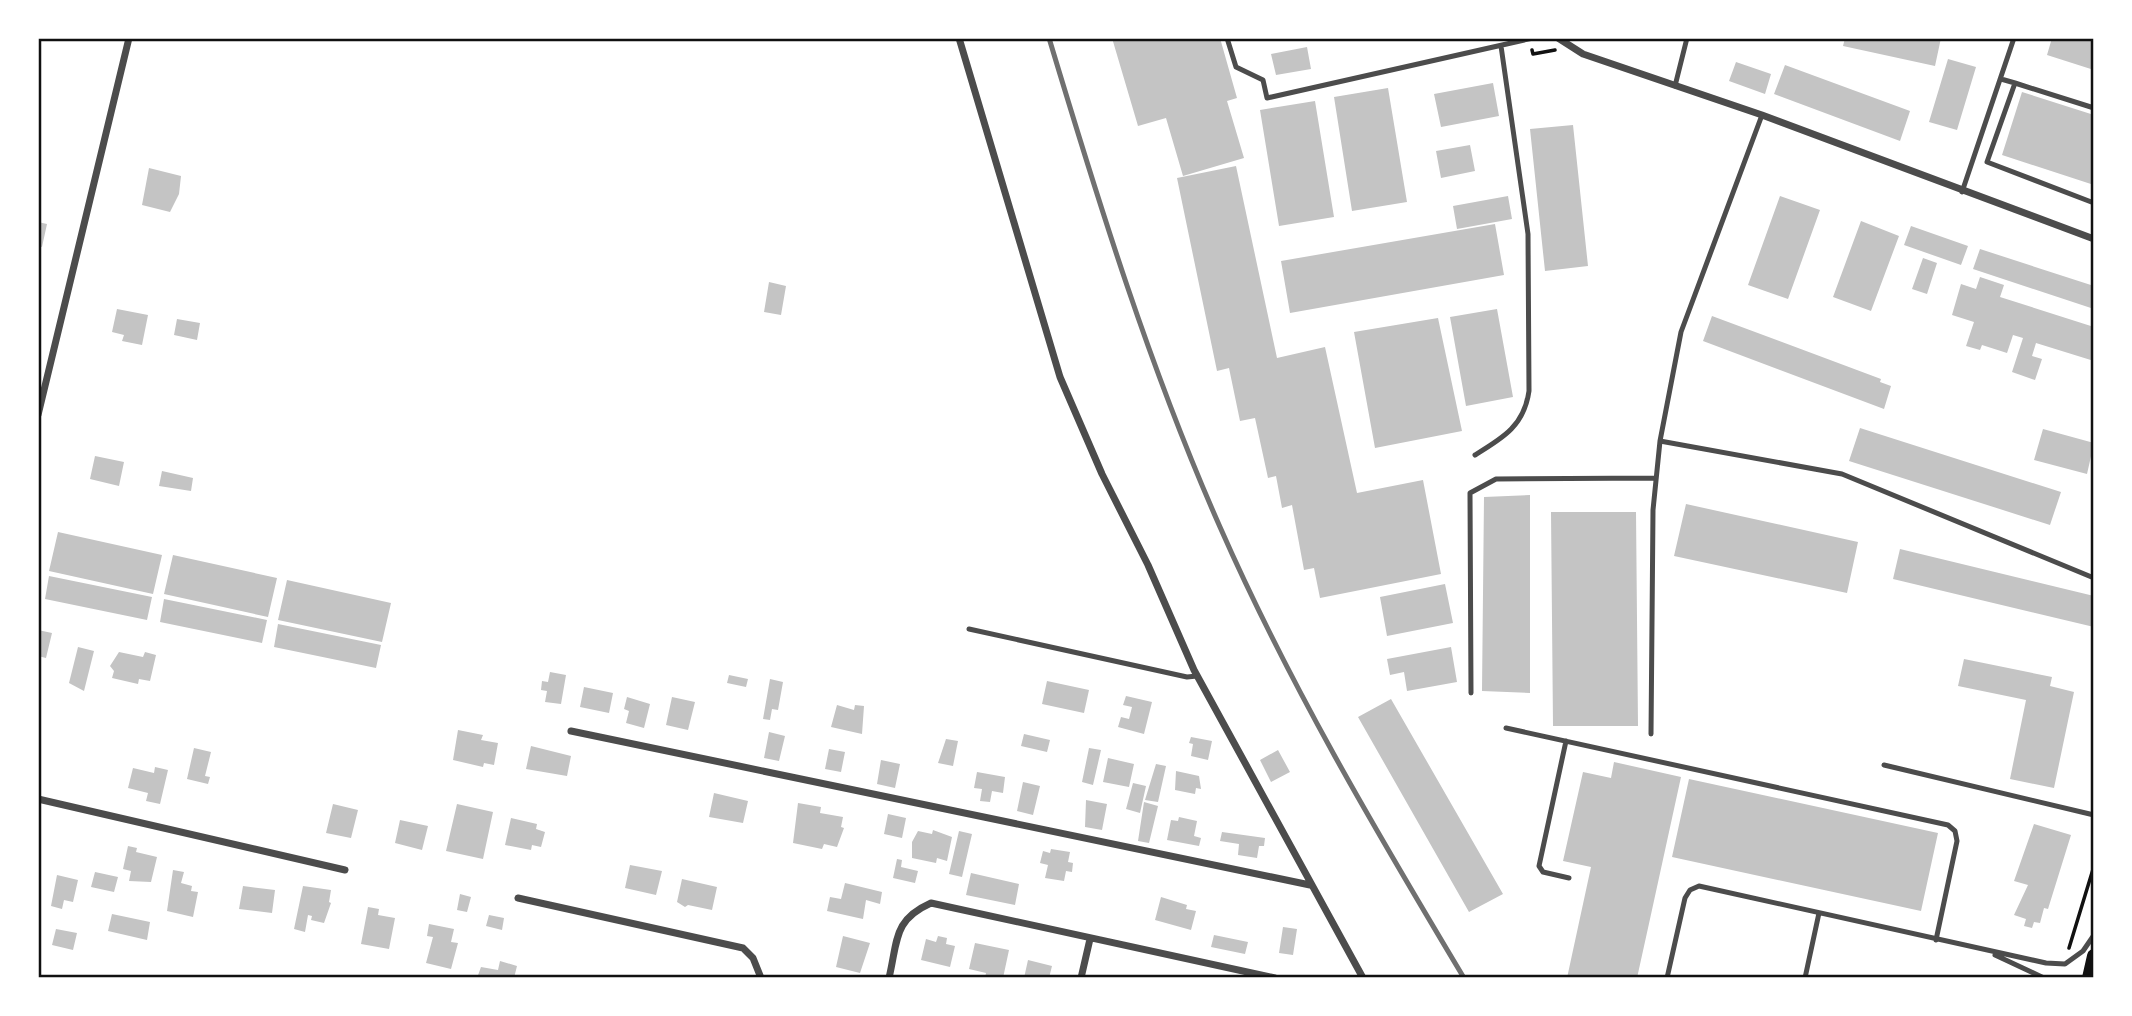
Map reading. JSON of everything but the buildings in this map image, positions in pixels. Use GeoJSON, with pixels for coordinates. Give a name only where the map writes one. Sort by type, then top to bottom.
{"type":"FeatureCollection","features":[{"type":"Feature","properties":{"kind":"main road"},"geometry":{"type":"LineString","coordinates":[[2089,978],[2094,956]]}},
{"type":"Feature","properties":{"kind":"street"},"geometry":{"type":"LineString","coordinates":[[38,415],[128,38]]}},
{"type":"Feature","properties":{"kind":"street"},"geometry":{"type":"LineString","coordinates":[[959,38],[1060,377],[1101,474],[1148,565],[1198,676],[1363,978]]}},
{"type":"Feature","properties":{"kind":"street"},"geometry":{"type":"LineString","coordinates":[[1558,38],[1583,54],[1762,115],[1962,192],[2094,239]]}},
{"type":"Feature","properties":{"kind":"street"},"geometry":{"type":"LineString","coordinates":[[571,731],[1310,885]]}},
{"type":"Feature","properties":{"kind":"street"},"geometry":{"type":"LineString","coordinates":[[38,799],[345,870]]}},
{"type":"Feature","properties":{"kind":"street"},"geometry":{"type":"LineString","coordinates":[[518,898],[743,948],[754,958],[761,978]]}},
{"type":"Feature","properties":{"kind":"street"},"geometry":{"type":"LineString","coordinates":[[889,978],[901,925],[911,912],[931,903],[1275,978]]}},
{"type":"Feature","properties":{"kind":"street"},"geometry":{"type":"LineString","coordinates":[[1081,978],[1090,939]]}},
{"type":"Feature","properties":{"kind":"lane"},"geometry":{"type":"LineString","coordinates":[[1227,38],[1236,67],[1263,80],[1267,99],[1531,39]]}},
{"type":"Feature","properties":{"kind":"lane"},"geometry":{"type":"LineString","coordinates":[[1675,86],[1688,38]]}},
{"type":"Feature","properties":{"kind":"lane"},"geometry":{"type":"LineString","coordinates":[[1962,192],[2014,38]]}},
{"type":"Feature","properties":{"kind":"lane"},"geometry":{"type":"LineString","coordinates":[[1475,455],[1511,433],[1526,410],[1529,391],[1528,234],[1501,46]]}},
{"type":"Feature","properties":{"kind":"lane"},"geometry":{"type":"LineString","coordinates":[[2001,79],[2094,108]]}},
{"type":"Feature","properties":{"kind":"lane"},"geometry":{"type":"LineString","coordinates":[[2015,83],[1987,162],[2094,203]]}},
{"type":"Feature","properties":{"kind":"lane"},"geometry":{"type":"LineString","coordinates":[[1651,734],[1653,510],[1660,441],[1681,332],[1762,115]]}},
{"type":"Feature","properties":{"kind":"lane"},"geometry":{"type":"LineString","coordinates":[[1660,441],[1842,474],[2094,578]]}},
{"type":"Feature","properties":{"kind":"lane"},"geometry":{"type":"LineString","coordinates":[[1471,693],[1470,493],[1496,478],[1657,478]]}},
{"type":"Feature","properties":{"kind":"lane"},"geometry":{"type":"LineString","coordinates":[[969,629],[1187,677],[1198,676]]}},
{"type":"Feature","properties":{"kind":"lane"},"geometry":{"type":"LineString","coordinates":[[1506,728],[1948,825],[1955,831],[1956,841],[1936,940]]}},
{"type":"Feature","properties":{"kind":"lane"},"geometry":{"type":"LineString","coordinates":[[1566,741],[1539,866],[1544,872],[1569,878]]}},
{"type":"Feature","properties":{"kind":"lane"},"geometry":{"type":"LineString","coordinates":[[1884,765],[2094,815]]}},
{"type":"Feature","properties":{"kind":"lane"},"geometry":{"type":"LineString","coordinates":[[1667,978],[1685,898],[1694,887],[1704,886],[1986,951],[2065,964],[2083,951],[2094,935]]}},
{"type":"Feature","properties":{"kind":"lane"},"geometry":{"type":"LineString","coordinates":[[1805,978],[1819,913]]}},
{"type":"Feature","properties":{"kind":"lane"},"geometry":{"type":"LineString","coordinates":[[1986,951],[2044,978]]}},
{"type":"Feature","properties":{"kind":"path"},"geometry":{"type":"LineString","coordinates":[[1531,39],[1533,54],[1549,50],[1565,52]]}},
{"type":"Feature","properties":{"kind":"path"},"geometry":{"type":"LineString","coordinates":[[2065,964],[2094,866]]}},
{"type":"Feature","properties":{"kind":"railway"},"geometry":{"type":"LineString","coordinates":[[1049,38],[1148,347],[1220,527],[1304,700],[1366,812],[1464,978]]}}]}
